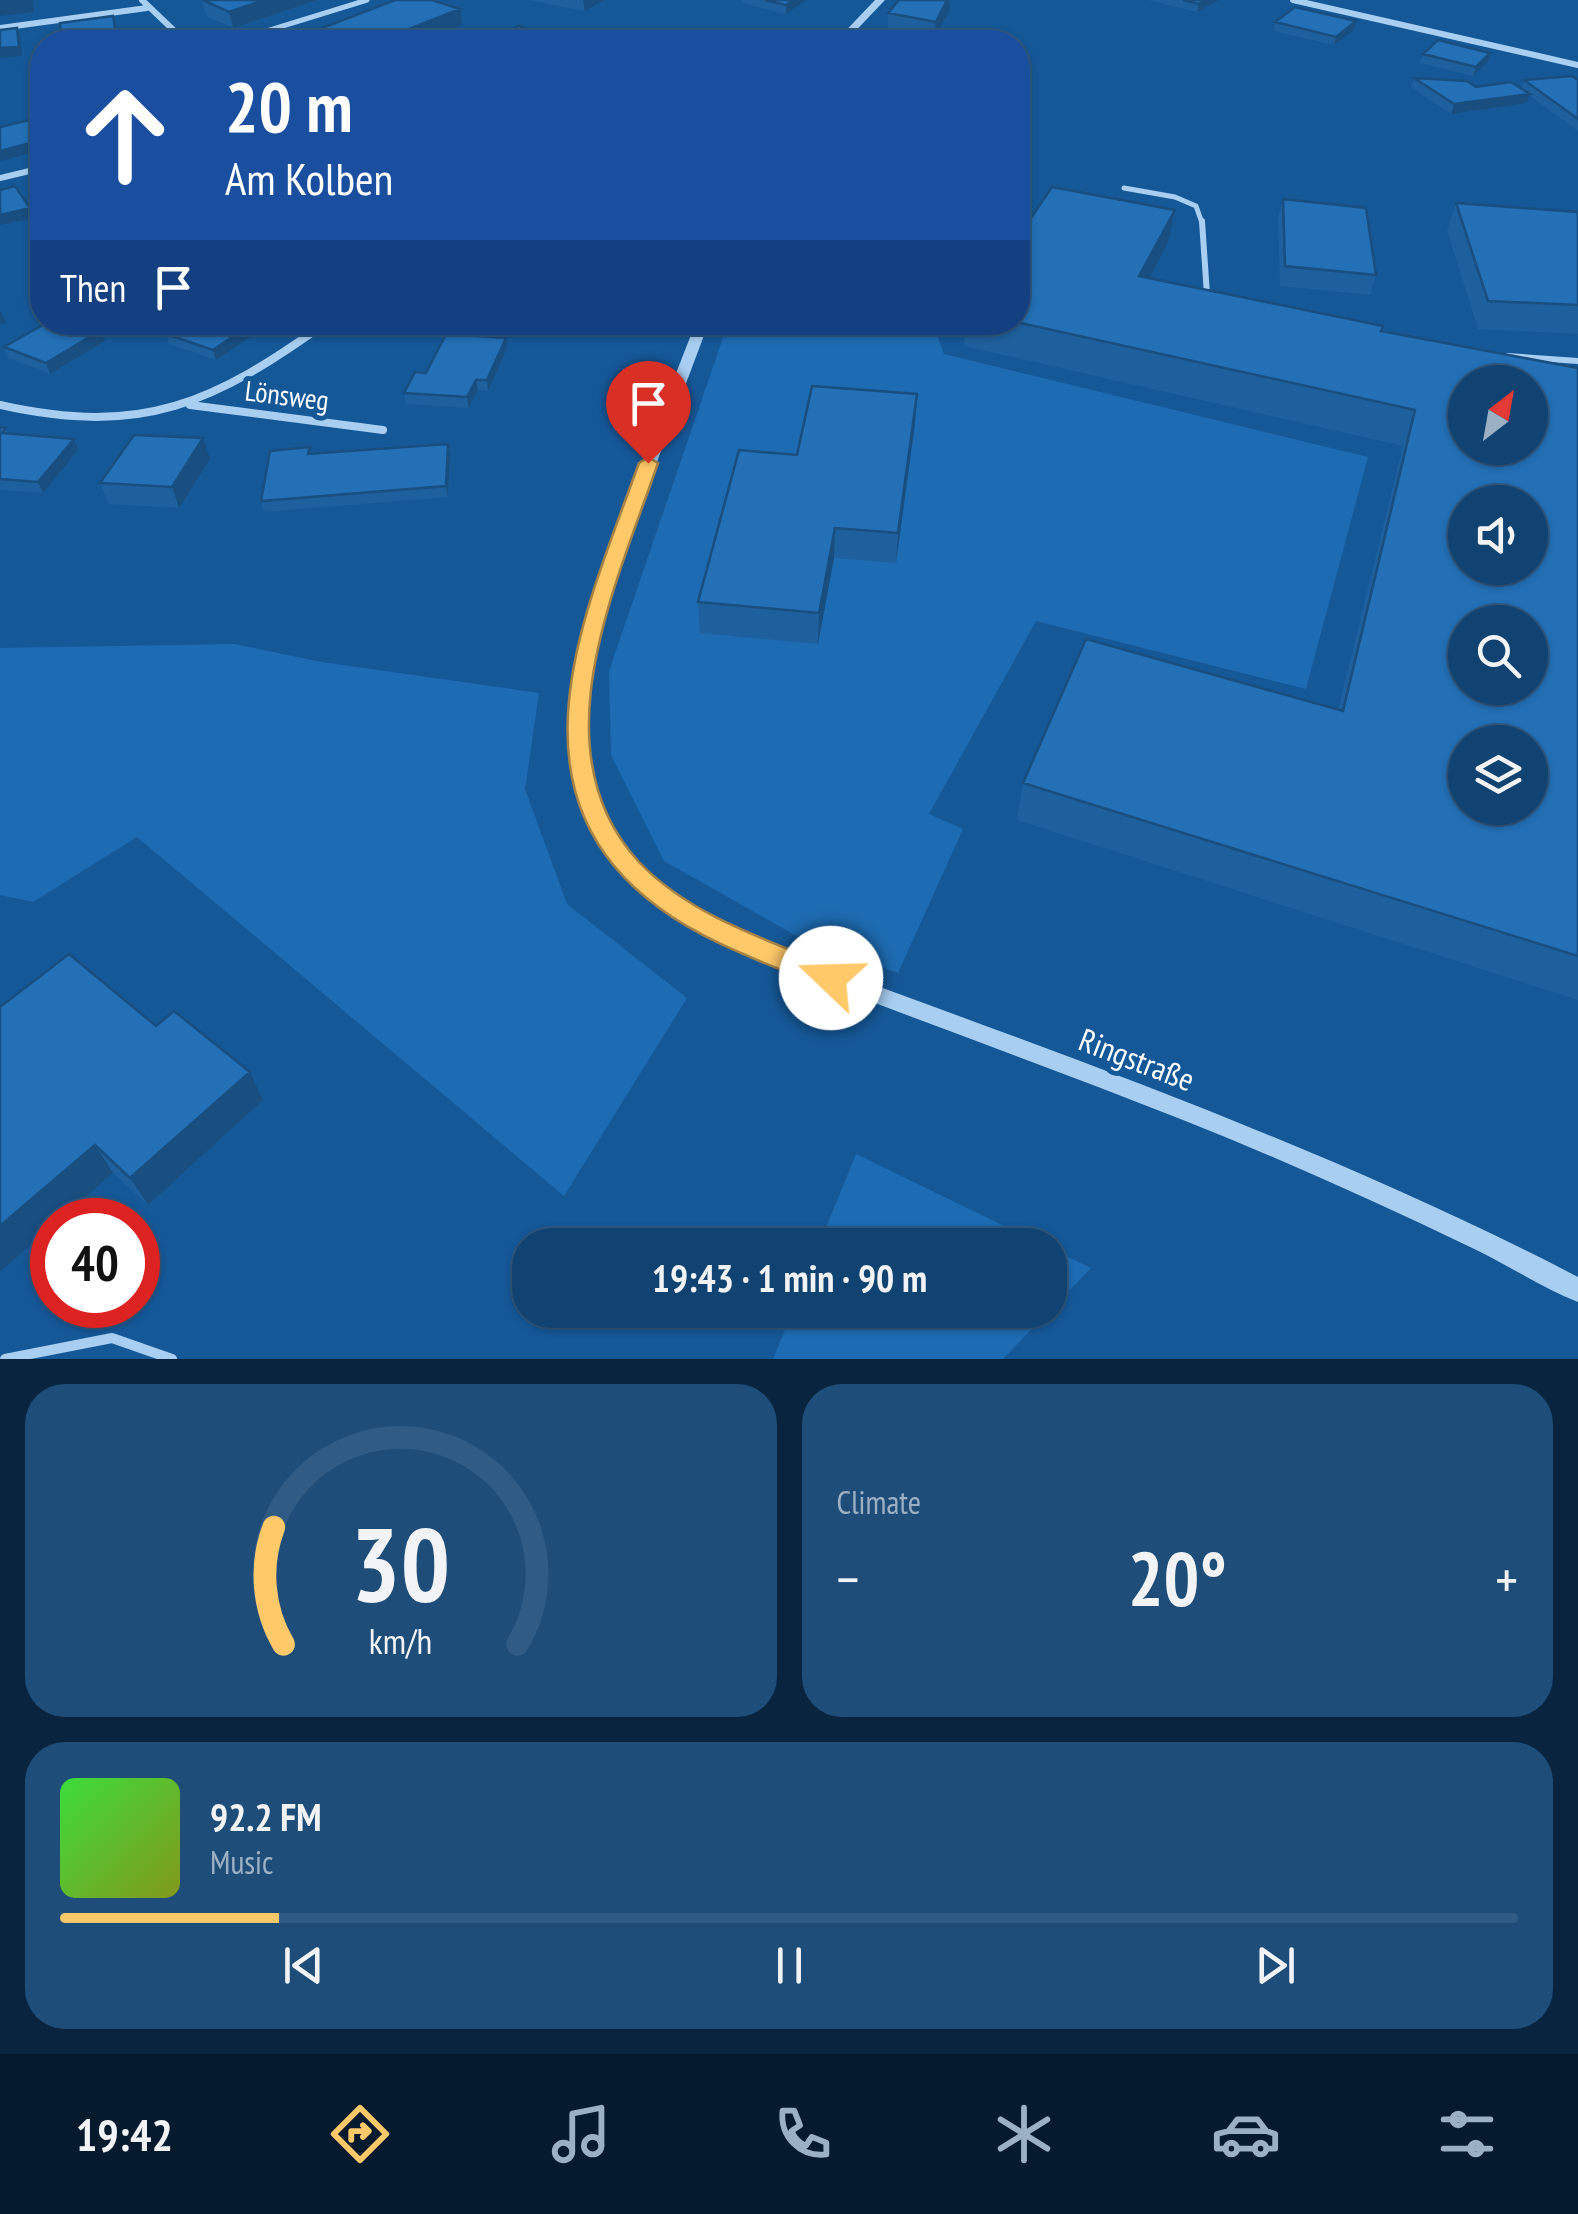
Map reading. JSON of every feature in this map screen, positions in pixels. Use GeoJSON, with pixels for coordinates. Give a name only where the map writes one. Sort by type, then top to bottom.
{"type":"FeatureCollection","features":[{"type":"Feature","properties":{"kind":"street"},"geometry":{"type":"LineString","coordinates":[[142,0],[172,30]]}},
{"type":"Feature","properties":{"kind":"street"},"geometry":{"type":"LineString","coordinates":[[851,30],[880,0]]}},
{"type":"Feature","properties":{"kind":"street"},"geometry":{"type":"LineString","coordinates":[[1292,0],[1578,65]]}},
{"type":"Feature","properties":{"kind":"street"},"geometry":{"type":"LineString","coordinates":[[0,28],[147,8]]}},
{"type":"Feature","properties":{"kind":"street"},"geometry":{"type":"LineString","coordinates":[[0,178],[30,171]]}},
{"type":"Feature","properties":{"kind":"street","name":"Lönsweg"},"geometry":{"type":"LineString","coordinates":[[0,406],[71,415],[122,415],[186,404],[262,368],[309,335]]}},
{"type":"Feature","properties":{"kind":"street","name":"Ringstraße"},"geometry":{"type":"LineString","coordinates":[[698,335],[648,463],[591,628],[576,727],[584,779],[601,832],[632,871],[669,901],[726,934],[794,964],[1323,1166],[1521,1258],[1578,1290]]}},
{"type":"Feature","properties":{"kind":"street","name":"Lönsweg"},"geometry":{"type":"LineString","coordinates":[[186,404],[383,430]]}},
{"type":"Feature","properties":{"kind":"lane"},"geometry":{"type":"LineString","coordinates":[[270,30],[367,0]]}},
{"type":"Feature","properties":{"kind":"lane"},"geometry":{"type":"LineString","coordinates":[[1124,188],[1175,197],[1196,206],[1202,220],[1205,289],[1210,302]]}},
{"type":"Feature","properties":{"kind":"lane"},"geometry":{"type":"LineString","coordinates":[[1502,355],[1578,361]]}},
{"type":"Feature","properties":{"kind":"lane"},"geometry":{"type":"LineString","coordinates":[[6,1359],[112,1338],[172,1359]]}},
{"type":"Feature","properties":{"kind":"shaded area"},"geometry":{"type":"Polygon","coordinates":[[[724,335],[937,335],[944,354],[1368,457],[1306,689],[1036,621],[929,814],[963,829],[898,973],[793,934],[664,861],[611,755],[609,671],[724,335]]]}},
{"type":"Feature","properties":{"kind":"shaded area"},"geometry":{"type":"Polygon","coordinates":[[[234,644],[322,662],[539,693],[525,789],[567,904],[687,998],[564,1196],[137,837],[33,902],[0,895],[0,648],[234,644]]]}},
{"type":"Feature","properties":{"kind":"shaded area"},"geometry":{"type":"Polygon","coordinates":[[[856,1154],[1008,1228],[826,1228],[856,1154]]]}},
{"type":"Feature","properties":{"kind":"shaded area"},"geometry":{"type":"Polygon","coordinates":[[[1067,1256],[1091,1268],[1067,1293],[1067,1256]]]}},
{"type":"Feature","properties":{"kind":"shaded area"},"geometry":{"type":"Polygon","coordinates":[[[786,1328],[1033,1328],[1003,1359],[773,1359],[786,1328]]]}},
{"type":"Feature","properties":{"kind":"building"},"geometry":{"type":"Polygon","coordinates":[[[203,0],[264,0],[229,12],[203,0]]]}},
{"type":"Feature","properties":{"kind":"building"},"geometry":{"type":"Polygon","coordinates":[[[395,0],[432,0],[460,9],[407,30],[317,30],[395,0]]]}},
{"type":"Feature","properties":{"kind":"building"},"geometry":{"type":"Polygon","coordinates":[[[765,0],[793,0],[786,5],[765,0]]]}},
{"type":"Feature","properties":{"kind":"building"},"geometry":{"type":"Polygon","coordinates":[[[899,0],[947,0],[936,22],[888,13],[899,0]]]}},
{"type":"Feature","properties":{"kind":"building"},"geometry":{"type":"Polygon","coordinates":[[[1295,7],[1356,21],[1336,37],[1275,22],[1295,7]]]}},
{"type":"Feature","properties":{"kind":"building"},"geometry":{"type":"Polygon","coordinates":[[[113,16],[115,30],[60,30],[60,23],[113,16]]]}},
{"type":"Feature","properties":{"kind":"building"},"geometry":{"type":"Polygon","coordinates":[[[17,28],[19,47],[0,48],[0,30],[17,28]]]}},
{"type":"Feature","properties":{"kind":"building"},"geometry":{"type":"Polygon","coordinates":[[[1438,40],[1490,53],[1476,67],[1423,54],[1438,40]]]}},
{"type":"Feature","properties":{"kind":"building"},"geometry":{"type":"Polygon","coordinates":[[[1572,76],[1578,80],[1578,119],[1524,80],[1572,76]]]}},
{"type":"Feature","properties":{"kind":"building"},"geometry":{"type":"Polygon","coordinates":[[[1414,78],[1467,81],[1476,87],[1511,82],[1530,94],[1454,104],[1414,78]]]}},
{"type":"Feature","properties":{"kind":"building"},"geometry":{"type":"Polygon","coordinates":[[[30,120],[30,143],[0,151],[0,127],[30,120]]]}},
{"type":"Feature","properties":{"kind":"building"},"geometry":{"type":"Polygon","coordinates":[[[15,186],[30,208],[0,215],[0,190],[15,186]]]}},
{"type":"Feature","properties":{"kind":"building"},"geometry":{"type":"Polygon","coordinates":[[[1052,187],[1175,210],[1139,276],[1383,326],[1381,331],[1578,368],[1578,956],[1023,783],[1086,639],[1343,711],[1415,410],[1030,325],[1030,219],[1052,187]]]}},
{"type":"Feature","properties":{"kind":"building"},"geometry":{"type":"Polygon","coordinates":[[[1283,199],[1366,208],[1376,275],[1285,266],[1283,199]]]}},
{"type":"Feature","properties":{"kind":"building"},"geometry":{"type":"Polygon","coordinates":[[[1456,203],[1578,212],[1578,305],[1488,301],[1456,203]]]}},
{"type":"Feature","properties":{"kind":"building"},"geometry":{"type":"Polygon","coordinates":[[[30,332],[93,335],[46,363],[4,347],[30,332]]]}},
{"type":"Feature","properties":{"kind":"building"},"geometry":{"type":"Polygon","coordinates":[[[169,335],[235,335],[213,350],[169,335]]]}},
{"type":"Feature","properties":{"kind":"building"},"geometry":{"type":"Polygon","coordinates":[[[445,335],[506,338],[487,380],[476,380],[467,397],[404,393],[415,372],[426,373],[445,335]]]}},
{"type":"Feature","properties":{"kind":"building"},"geometry":{"type":"Polygon","coordinates":[[[812,386],[917,394],[898,533],[835,528],[819,613],[698,602],[739,450],[797,455],[812,386]]]}},
{"type":"Feature","properties":{"kind":"building"},"geometry":{"type":"Polygon","coordinates":[[[0,427],[6,428],[2,433],[74,439],[38,482],[0,479],[0,427]]]}},
{"type":"Feature","properties":{"kind":"building"},"geometry":{"type":"Polygon","coordinates":[[[134,435],[203,438],[172,487],[100,483],[134,435]]]}},
{"type":"Feature","properties":{"kind":"building"},"geometry":{"type":"Polygon","coordinates":[[[448,444],[446,486],[261,501],[270,451],[310,447],[308,454],[448,444]]]}},
{"type":"Feature","properties":{"kind":"building"},"geometry":{"type":"Polygon","coordinates":[[[69,954],[156,1026],[174,1011],[250,1072],[130,1178],[95,1145],[0,1226],[0,1007],[69,954]]]}},
{"type":"Feature","properties":{"kind":"route"},"geometry":{"type":"LineString","coordinates":[[648,463],[591,628],[582,672],[576,727],[584,779],[601,832],[632,871],[669,901],[726,934],[831,978]]}}]}
